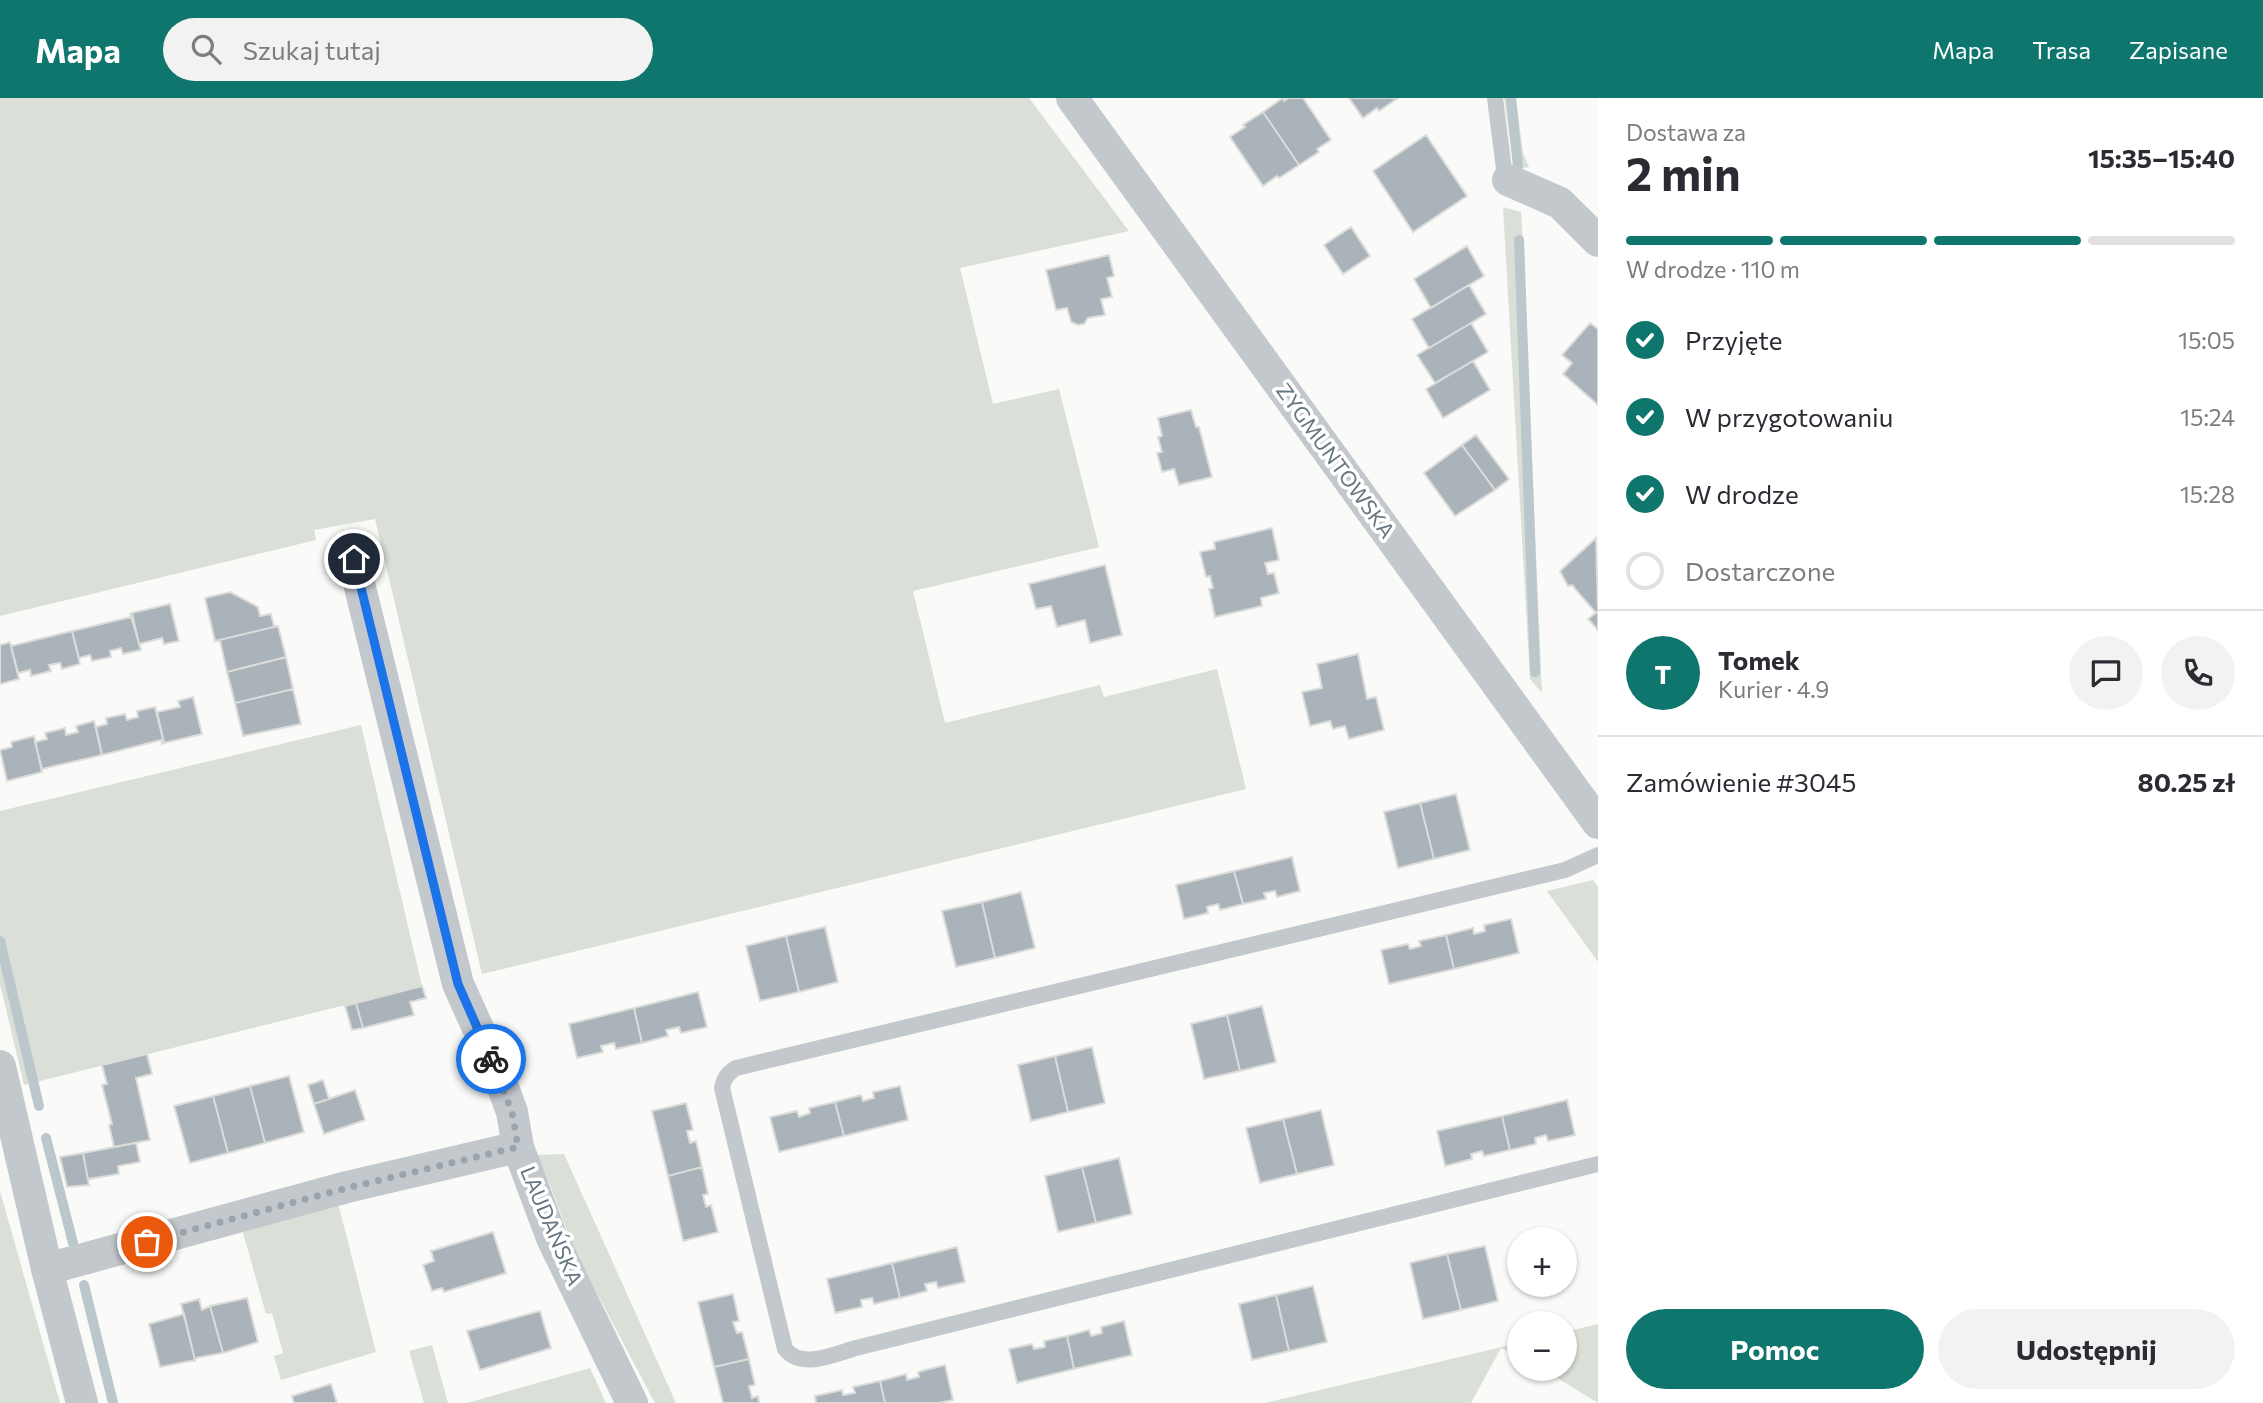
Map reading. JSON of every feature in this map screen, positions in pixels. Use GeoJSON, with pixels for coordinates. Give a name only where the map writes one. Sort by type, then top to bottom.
{"type":"FeatureCollection","features":[{"type":"Feature","properties":{"kind":"street","name":"ZYGMUNTOWSKA"},"geometry":{"type":"LineString","coordinates":[[1072,98],[1598,823]]}},
{"type":"Feature","properties":{"kind":"street"},"geometry":{"type":"LineString","coordinates":[[1508,180],[1560,203],[1598,241]]}},
{"type":"Feature","properties":{"kind":"street","name":"LAUDAŃSKA"},"geometry":{"type":"LineString","coordinates":[[354,559],[458,984],[512,1112],[518,1147],[552,1238],[632,1403]]}},
{"type":"Feature","properties":{"kind":"street"},"geometry":{"type":"LineString","coordinates":[[0,1066],[47,1269],[82,1403]]}},
{"type":"Feature","properties":{"kind":"street"},"geometry":{"type":"LineString","coordinates":[[47,1269],[347,1188],[518,1147]]}},
{"type":"Feature","properties":{"kind":"lane"},"geometry":{"type":"LineString","coordinates":[[1495,98],[1504,169],[1508,180]]}},
{"type":"Feature","properties":{"kind":"lane"},"geometry":{"type":"LineString","coordinates":[[1598,855],[1565,870],[747,1065],[728,1073],[722,1088],[785,1349],[800,1360],[1598,1164]]}},
{"type":"Feature","properties":{"kind":"shaded area"},"geometry":{"type":"Polygon","coordinates":[[[0,98],[1029,98],[1129,231],[960,268],[993,404],[1059,389],[1099,547],[913,591],[945,723],[1100,685],[1104,697],[1217,669],[1246,789],[482,974],[375,519],[314,530],[316,540],[0,616],[0,98]]]}},
{"type":"Feature","properties":{"kind":"shaded area"},"geometry":{"type":"Polygon","coordinates":[[[1504,98],[1516,98],[1523,153],[1529,167],[1514,169],[1504,98]]]}},
{"type":"Feature","properties":{"kind":"shaded area"},"geometry":{"type":"Polygon","coordinates":[[[1503,207],[1521,212],[1542,693],[1530,679],[1503,207]]]}},
{"type":"Feature","properties":{"kind":"shaded area"},"geometry":{"type":"Polygon","coordinates":[[[361,725],[422,986],[24,1085],[0,984],[0,811],[361,725]]]}},
{"type":"Feature","properties":{"kind":"shaded area"},"geometry":{"type":"Polygon","coordinates":[[[1593,880],[1598,887],[1598,962],[1547,891],[1593,880]]]}},
{"type":"Feature","properties":{"kind":"shaded area"},"geometry":{"type":"Polygon","coordinates":[[[564,1154],[676,1403],[655,1403],[575,1252],[550,1185],[534,1155],[564,1154]]]}},
{"type":"Feature","properties":{"kind":"shaded area"},"geometry":{"type":"Polygon","coordinates":[[[0,1191],[60,1403],[0,1403],[0,1191]]]}},
{"type":"Feature","properties":{"kind":"shaded area"},"geometry":{"type":"Polygon","coordinates":[[[336,1195],[376,1352],[281,1380],[274,1356],[283,1353],[272,1313],[266,1314],[240,1222],[336,1195]]]}},
{"type":"Feature","properties":{"kind":"shaded area"},"geometry":{"type":"Polygon","coordinates":[[[1598,1324],[1598,1403],[1562,1381],[1577,1381],[1577,1329],[1598,1324]]]}},
{"type":"Feature","properties":{"kind":"shaded area"},"geometry":{"type":"Polygon","coordinates":[[[432,1345],[448,1403],[424,1403],[409,1351],[432,1345]]]}},
{"type":"Feature","properties":{"kind":"shaded area"},"geometry":{"type":"Polygon","coordinates":[[[1507,1346],[1507,1351],[1501,1348],[1471,1403],[1265,1403],[1507,1346]]]}},
{"type":"Feature","properties":{"kind":"shaded area"},"geometry":{"type":"Polygon","coordinates":[[[590,1368],[606,1403],[467,1403],[590,1368]]]}},
{"type":"Feature","properties":{"kind":"building"},"geometry":{"type":"Polygon","coordinates":[[[1283,98],[1284,101],[1289,98],[1303,98],[1331,140],[1299,165],[1263,112],[1283,98]]]}},
{"type":"Feature","properties":{"kind":"building"},"geometry":{"type":"Polygon","coordinates":[[[1349,98],[1398,98],[1363,118],[1349,98]]]}},
{"type":"Feature","properties":{"kind":"building"},"geometry":{"type":"Polygon","coordinates":[[[1263,112],[1299,165],[1263,186],[1230,137],[1263,112]]]}},
{"type":"Feature","properties":{"kind":"building"},"geometry":{"type":"Polygon","coordinates":[[[1426,135],[1467,196],[1413,232],[1373,171],[1426,135]]]}},
{"type":"Feature","properties":{"kind":"building"},"geometry":{"type":"Polygon","coordinates":[[[1351,227],[1370,256],[1343,274],[1324,245],[1351,227]]]}},
{"type":"Feature","properties":{"kind":"building"},"geometry":{"type":"Polygon","coordinates":[[[1467,246],[1484,276],[1431,308],[1414,279],[1467,246]]]}},
{"type":"Feature","properties":{"kind":"building"},"geometry":{"type":"Polygon","coordinates":[[[1109,255],[1114,276],[1107,278],[1112,297],[1101,299],[1105,315],[1088,318],[1084,324],[1071,322],[1067,308],[1056,310],[1046,270],[1109,255]]]}},
{"type":"Feature","properties":{"kind":"building"},"geometry":{"type":"Polygon","coordinates":[[[1469,285],[1486,314],[1429,348],[1412,319],[1469,285]]]}},
{"type":"Feature","properties":{"kind":"building"},"geometry":{"type":"Polygon","coordinates":[[[1471,323],[1488,352],[1435,383],[1417,355],[1471,323]]]}},
{"type":"Feature","properties":{"kind":"building"},"geometry":{"type":"Polygon","coordinates":[[[1590,323],[1598,329],[1598,405],[1563,374],[1572,363],[1562,355],[1590,323]]]}},
{"type":"Feature","properties":{"kind":"building"},"geometry":{"type":"Polygon","coordinates":[[[1473,361],[1490,390],[1443,418],[1426,389],[1473,361]]]}},
{"type":"Feature","properties":{"kind":"building"},"geometry":{"type":"Polygon","coordinates":[[[1191,410],[1196,427],[1199,427],[1212,477],[1179,485],[1174,469],[1162,472],[1157,453],[1162,452],[1158,437],[1162,436],[1158,418],[1191,410]]]}},
{"type":"Feature","properties":{"kind":"building"},"geometry":{"type":"Polygon","coordinates":[[[1476,435],[1509,479],[1495,490],[1462,445],[1476,435]]]}},
{"type":"Feature","properties":{"kind":"building"},"geometry":{"type":"Polygon","coordinates":[[[1462,445],[1495,490],[1455,516],[1424,473],[1462,445]]]}},
{"type":"Feature","properties":{"kind":"building"},"geometry":{"type":"Polygon","coordinates":[[[1272,528],[1279,560],[1265,563],[1268,574],[1274,573],[1279,593],[1261,598],[1262,606],[1215,617],[1209,589],[1213,588],[1210,576],[1206,577],[1200,552],[1215,549],[1214,542],[1272,528]]]}},
{"type":"Feature","properties":{"kind":"building"},"geometry":{"type":"Polygon","coordinates":[[[1596,538],[1596,613],[1572,585],[1568,586],[1560,571],[1596,538]]]}},
{"type":"Feature","properties":{"kind":"building"},"geometry":{"type":"Polygon","coordinates":[[[1105,565],[1122,635],[1090,643],[1085,620],[1057,627],[1051,606],[1036,609],[1029,584],[1105,565]]]}},
{"type":"Feature","properties":{"kind":"building"},"geometry":{"type":"Polygon","coordinates":[[[230,592],[258,607],[260,616],[271,614],[274,626],[278,626],[215,641],[205,598],[230,592]]]}},
{"type":"Feature","properties":{"kind":"building"},"geometry":{"type":"Polygon","coordinates":[[[170,604],[179,641],[164,644],[162,638],[139,644],[132,613],[170,604]]]}},
{"type":"Feature","properties":{"kind":"building"},"geometry":{"type":"Polygon","coordinates":[[[1598,611],[1598,630],[1588,619],[1598,611]]]}},
{"type":"Feature","properties":{"kind":"building"},"geometry":{"type":"Polygon","coordinates":[[[130,613],[141,650],[123,654],[121,648],[110,651],[111,657],[92,661],[90,655],[79,658],[72,631],[131,617],[130,613]]]}},
{"type":"Feature","properties":{"kind":"building"},"geometry":{"type":"Polygon","coordinates":[[[278,626],[286,657],[227,672],[220,641],[215,641],[278,626]]]}},
{"type":"Feature","properties":{"kind":"building"},"geometry":{"type":"Polygon","coordinates":[[[72,631],[80,664],[62,669],[60,663],[49,665],[51,671],[31,676],[30,670],[18,673],[11,646],[72,631]]]}},
{"type":"Feature","properties":{"kind":"building"},"geometry":{"type":"Polygon","coordinates":[[[10,642],[19,679],[0,684],[0,645],[10,642]]]}},
{"type":"Feature","properties":{"kind":"building"},"geometry":{"type":"Polygon","coordinates":[[[1358,654],[1367,699],[1376,697],[1384,730],[1349,739],[1345,726],[1333,729],[1330,721],[1310,726],[1302,692],[1322,688],[1317,664],[1358,654]]]}},
{"type":"Feature","properties":{"kind":"building"},"geometry":{"type":"Polygon","coordinates":[[[286,657],[293,689],[235,703],[227,672],[286,657]]]}},
{"type":"Feature","properties":{"kind":"building"},"geometry":{"type":"Polygon","coordinates":[[[293,689],[301,724],[243,736],[235,703],[293,689]]]}},
{"type":"Feature","properties":{"kind":"building"},"geometry":{"type":"Polygon","coordinates":[[[193,697],[202,734],[164,743],[157,712],[180,707],[178,701],[193,697]]]}},
{"type":"Feature","properties":{"kind":"building"},"geometry":{"type":"Polygon","coordinates":[[[155,707],[164,743],[162,744],[161,740],[102,755],[96,727],[107,724],[106,718],[125,714],[127,720],[138,717],[137,711],[155,707]]]}},
{"type":"Feature","properties":{"kind":"building"},"geometry":{"type":"Polygon","coordinates":[[[94,721],[102,755],[42,769],[35,742],[47,739],[45,733],[65,728],[66,735],[78,732],[76,726],[94,721]]]}},
{"type":"Feature","properties":{"kind":"building"},"geometry":{"type":"Polygon","coordinates":[[[34,736],[42,772],[7,781],[0,750],[12,747],[11,742],[34,736]]]}},
{"type":"Feature","properties":{"kind":"building"},"geometry":{"type":"Polygon","coordinates":[[[1456,794],[1470,850],[1434,859],[1420,803],[1456,794]]]}},
{"type":"Feature","properties":{"kind":"building"},"geometry":{"type":"Polygon","coordinates":[[[1420,803],[1434,859],[1398,868],[1384,812],[1420,803]]]}},
{"type":"Feature","properties":{"kind":"building"},"geometry":{"type":"Polygon","coordinates":[[[1292,857],[1300,891],[1277,897],[1275,891],[1264,893],[1266,899],[1243,904],[1234,871],[1292,857]]]}},
{"type":"Feature","properties":{"kind":"building"},"geometry":{"type":"Polygon","coordinates":[[[1234,871],[1243,904],[1220,910],[1218,904],[1207,907],[1208,913],[1184,919],[1176,885],[1234,871]]]}},
{"type":"Feature","properties":{"kind":"building"},"geometry":{"type":"Polygon","coordinates":[[[1021,892],[1035,948],[995,958],[982,902],[1021,892]]]}},
{"type":"Feature","properties":{"kind":"building"},"geometry":{"type":"Polygon","coordinates":[[[982,902],[995,958],[956,967],[942,911],[982,902]]]}},
{"type":"Feature","properties":{"kind":"building"},"geometry":{"type":"Polygon","coordinates":[[[1511,919],[1519,953],[1454,969],[1446,935],[1473,928],[1474,934],[1485,931],[1484,925],[1511,919]]]}},
{"type":"Feature","properties":{"kind":"building"},"geometry":{"type":"Polygon","coordinates":[[[825,927],[838,982],[799,992],[786,936],[825,927]]]}},
{"type":"Feature","properties":{"kind":"building"},"geometry":{"type":"Polygon","coordinates":[[[1446,935],[1454,969],[1389,984],[1381,950],[1408,944],[1410,949],[1421,946],[1419,941],[1446,935]]]}},
{"type":"Feature","properties":{"kind":"building"},"geometry":{"type":"Polygon","coordinates":[[[786,936],[799,992],[760,1001],[746,946],[786,936]]]}},
{"type":"Feature","properties":{"kind":"building"},"geometry":{"type":"Polygon","coordinates":[[[422,986],[426,998],[410,1002],[414,1015],[363,1028],[356,1003],[422,986]]]}},
{"type":"Feature","properties":{"kind":"building"},"geometry":{"type":"Polygon","coordinates":[[[698,992],[707,1027],[681,1033],[679,1027],[666,1030],[668,1036],[642,1043],[634,1008],[698,992]]]}},
{"type":"Feature","properties":{"kind":"building"},"geometry":{"type":"Polygon","coordinates":[[[356,1003],[363,1028],[352,1030],[345,1006],[356,1003]]]}},
{"type":"Feature","properties":{"kind":"building"},"geometry":{"type":"Polygon","coordinates":[[[1262,1006],[1276,1062],[1240,1071],[1227,1015],[1262,1006]]]}},
{"type":"Feature","properties":{"kind":"building"},"geometry":{"type":"Polygon","coordinates":[[[634,1008],[642,1043],[616,1049],[614,1043],[601,1046],[603,1052],[577,1058],[569,1024],[634,1008]]]}},
{"type":"Feature","properties":{"kind":"building"},"geometry":{"type":"Polygon","coordinates":[[[1227,1015],[1240,1071],[1204,1079],[1191,1024],[1227,1015]]]}},
{"type":"Feature","properties":{"kind":"building"},"geometry":{"type":"Polygon","coordinates":[[[1092,1047],[1105,1103],[1068,1112],[1055,1056],[1092,1047]]]}},
{"type":"Feature","properties":{"kind":"building"},"geometry":{"type":"Polygon","coordinates":[[[147,1054],[152,1074],[136,1078],[150,1140],[114,1147],[109,1125],[112,1124],[102,1085],[107,1084],[102,1065],[147,1054]]]}},
{"type":"Feature","properties":{"kind":"building"},"geometry":{"type":"Polygon","coordinates":[[[1055,1056],[1068,1112],[1031,1121],[1018,1065],[1055,1056]]]}},
{"type":"Feature","properties":{"kind":"building"},"geometry":{"type":"Polygon","coordinates":[[[289,1076],[304,1132],[265,1143],[250,1086],[289,1076]]]}},
{"type":"Feature","properties":{"kind":"building"},"geometry":{"type":"Polygon","coordinates":[[[323,1080],[329,1099],[314,1104],[308,1085],[323,1080]]]}},
{"type":"Feature","properties":{"kind":"building"},"geometry":{"type":"Polygon","coordinates":[[[250,1086],[265,1143],[228,1153],[213,1096],[250,1086]]]}},
{"type":"Feature","properties":{"kind":"building"},"geometry":{"type":"Polygon","coordinates":[[[900,1086],[908,1120],[844,1136],[835,1102],[861,1095],[863,1101],[874,1098],[873,1092],[900,1086]]]}},
{"type":"Feature","properties":{"kind":"building"},"geometry":{"type":"Polygon","coordinates":[[[355,1090],[365,1120],[324,1134],[314,1104],[355,1090]]]}},
{"type":"Feature","properties":{"kind":"building"},"geometry":{"type":"Polygon","coordinates":[[[213,1096],[228,1153],[190,1163],[174,1106],[213,1096]]]}},
{"type":"Feature","properties":{"kind":"building"},"geometry":{"type":"Polygon","coordinates":[[[1567,1100],[1575,1135],[1548,1141],[1546,1135],[1535,1138],[1536,1144],[1510,1150],[1502,1116],[1567,1100]]]}},
{"type":"Feature","properties":{"kind":"building"},"geometry":{"type":"Polygon","coordinates":[[[835,1102],[844,1136],[779,1152],[770,1117],[797,1111],[799,1117],[810,1113],[809,1108],[835,1102]]]}},
{"type":"Feature","properties":{"kind":"building"},"geometry":{"type":"Polygon","coordinates":[[[686,1103],[693,1130],[687,1131],[690,1143],[696,1141],[702,1167],[668,1176],[652,1111],[686,1103]]]}},
{"type":"Feature","properties":{"kind":"building"},"geometry":{"type":"Polygon","coordinates":[[[1321,1110],[1334,1165],[1297,1174],[1283,1119],[1321,1110]]]}},
{"type":"Feature","properties":{"kind":"building"},"geometry":{"type":"Polygon","coordinates":[[[1502,1116],[1510,1150],[1484,1156],[1482,1151],[1471,1154],[1472,1159],[1445,1166],[1437,1131],[1502,1116]]]}},
{"type":"Feature","properties":{"kind":"building"},"geometry":{"type":"Polygon","coordinates":[[[1283,1119],[1297,1174],[1260,1183],[1246,1128],[1283,1119]]]}},
{"type":"Feature","properties":{"kind":"building"},"geometry":{"type":"Polygon","coordinates":[[[136,1143],[140,1162],[118,1166],[119,1174],[88,1179],[83,1153],[136,1143]]]}},
{"type":"Feature","properties":{"kind":"building"},"geometry":{"type":"Polygon","coordinates":[[[83,1153],[89,1185],[67,1187],[60,1157],[83,1153]]]}},
{"type":"Feature","properties":{"kind":"building"},"geometry":{"type":"Polygon","coordinates":[[[1119,1158],[1132,1214],[1096,1223],[1082,1167],[1119,1158]]]}},
{"type":"Feature","properties":{"kind":"building"},"geometry":{"type":"Polygon","coordinates":[[[702,1167],[708,1194],[703,1195],[706,1207],[711,1205],[718,1232],[683,1241],[668,1176],[702,1167]]]}},
{"type":"Feature","properties":{"kind":"building"},"geometry":{"type":"Polygon","coordinates":[[[1082,1167],[1096,1223],[1058,1232],[1045,1176],[1082,1167]]]}},
{"type":"Feature","properties":{"kind":"building"},"geometry":{"type":"Polygon","coordinates":[[[493,1232],[506,1273],[444,1292],[442,1288],[432,1291],[423,1265],[434,1261],[431,1251],[493,1232]]]}},
{"type":"Feature","properties":{"kind":"building"},"geometry":{"type":"Polygon","coordinates":[[[1485,1246],[1498,1301],[1461,1310],[1447,1254],[1485,1246]]]}},
{"type":"Feature","properties":{"kind":"building"},"geometry":{"type":"Polygon","coordinates":[[[957,1247],[965,1282],[938,1288],[936,1282],[925,1284],[927,1291],[900,1298],[892,1263],[957,1247]]]}},
{"type":"Feature","properties":{"kind":"building"},"geometry":{"type":"Polygon","coordinates":[[[1447,1254],[1461,1310],[1423,1319],[1410,1263],[1447,1254]]]}},
{"type":"Feature","properties":{"kind":"building"},"geometry":{"type":"Polygon","coordinates":[[[892,1263],[900,1298],[874,1304],[872,1298],[861,1300],[862,1307],[835,1313],[827,1279],[892,1263]]]}},
{"type":"Feature","properties":{"kind":"building"},"geometry":{"type":"Polygon","coordinates":[[[1313,1286],[1327,1342],[1289,1351],[1276,1295],[1313,1286]]]}},
{"type":"Feature","properties":{"kind":"building"},"geometry":{"type":"Polygon","coordinates":[[[733,1294],[739,1321],[733,1322],[737,1333],[742,1332],[749,1359],[714,1367],[698,1302],[733,1294]]]}},
{"type":"Feature","properties":{"kind":"building"},"geometry":{"type":"Polygon","coordinates":[[[1276,1295],[1289,1351],[1252,1360],[1239,1304],[1276,1295]]]}},
{"type":"Feature","properties":{"kind":"building"},"geometry":{"type":"Polygon","coordinates":[[[247,1298],[258,1342],[223,1353],[210,1306],[247,1298]]]}},
{"type":"Feature","properties":{"kind":"building"},"geometry":{"type":"Polygon","coordinates":[[[199,1299],[202,1310],[210,1306],[223,1353],[195,1360],[181,1304],[199,1299]]]}},
{"type":"Feature","properties":{"kind":"building"},"geometry":{"type":"Polygon","coordinates":[[[540,1311],[551,1348],[480,1370],[467,1331],[540,1311]]]}},
{"type":"Feature","properties":{"kind":"building"},"geometry":{"type":"Polygon","coordinates":[[[184,1314],[195,1360],[160,1367],[149,1324],[184,1314]]]}},
{"type":"Feature","properties":{"kind":"building"},"geometry":{"type":"Polygon","coordinates":[[[1124,1321],[1132,1355],[1074,1369],[1067,1336],[1089,1330],[1091,1336],[1102,1333],[1101,1327],[1124,1321]]]}},
{"type":"Feature","properties":{"kind":"building"},"geometry":{"type":"Polygon","coordinates":[[[1067,1336],[1074,1369],[1017,1383],[1009,1349],[1032,1344],[1034,1349],[1045,1347],[1044,1341],[1067,1336]]]}},
{"type":"Feature","properties":{"kind":"building"},"geometry":{"type":"Polygon","coordinates":[[[749,1359],[755,1385],[749,1386],[752,1398],[758,1396],[759,1403],[723,1403],[714,1367],[749,1359]]]}},
{"type":"Feature","properties":{"kind":"building"},"geometry":{"type":"Polygon","coordinates":[[[945,1365],[953,1400],[939,1403],[885,1403],[880,1381],[906,1374],[907,1380],[919,1377],[918,1372],[945,1365]]]}},
{"type":"Feature","properties":{"kind":"building"},"geometry":{"type":"Polygon","coordinates":[[[880,1381],[885,1403],[816,1403],[815,1396],[842,1390],[843,1395],[855,1393],[853,1387],[880,1381]]]}},
{"type":"Feature","properties":{"kind":"building"},"geometry":{"type":"Polygon","coordinates":[[[331,1384],[337,1403],[294,1403],[292,1396],[331,1384]]]}},
{"type":"Feature","properties":{"kind":"waterway"},"geometry":{"type":"LineString","coordinates":[[1511,98],[1518,167]]}},
{"type":"Feature","properties":{"kind":"waterway"},"geometry":{"type":"LineString","coordinates":[[1519,240],[1535,672]]}},
{"type":"Feature","properties":{"kind":"waterway"},"geometry":{"type":"LineString","coordinates":[[0,941],[39,1106]]}},
{"type":"Feature","properties":{"kind":"waterway"},"geometry":{"type":"LineString","coordinates":[[46,1138],[73,1243]]}},
{"type":"Feature","properties":{"kind":"waterway"},"geometry":{"type":"LineString","coordinates":[[84,1285],[113,1403]]}},
{"type":"Feature","properties":{"kind":"way so far"},"geometry":{"type":"LineString","coordinates":[[147,1242],[347,1188],[518,1147],[512,1112],[491,1059]]}},
{"type":"Feature","properties":{"kind":"route"},"geometry":{"type":"LineString","coordinates":[[354,559],[458,984],[491,1059]]}}]}
